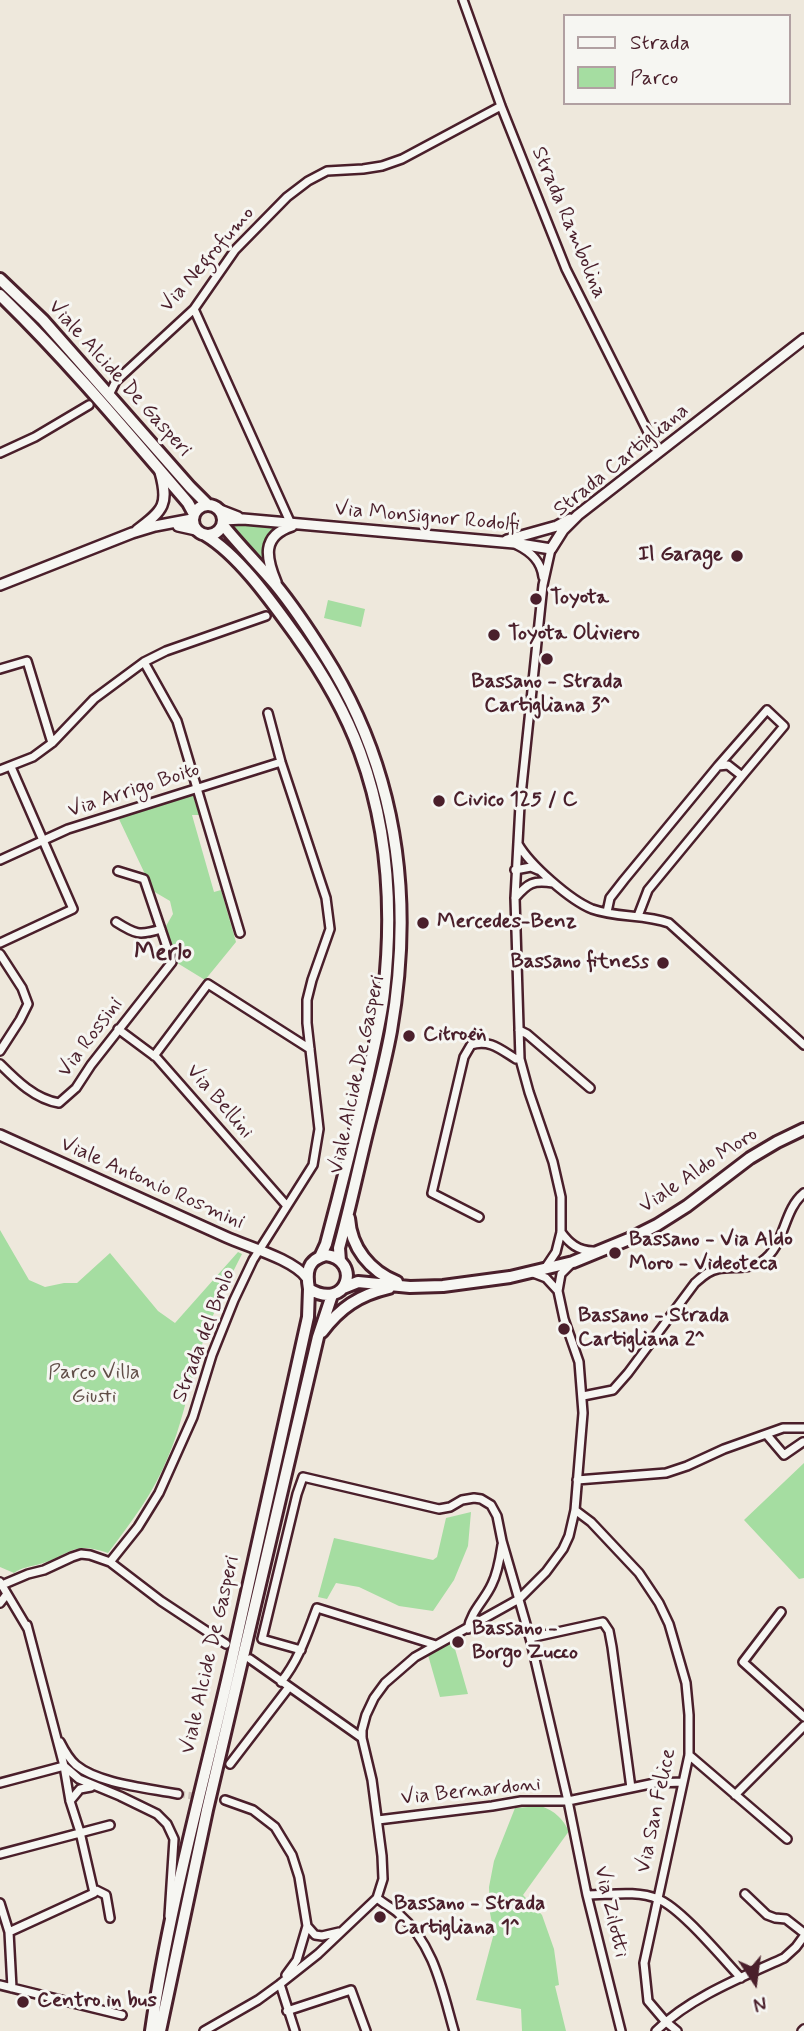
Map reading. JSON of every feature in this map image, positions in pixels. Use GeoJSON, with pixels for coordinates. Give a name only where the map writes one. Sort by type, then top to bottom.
{"type":"FeatureCollection","features":[{"type":"Feature","properties":{"kind":"main road","name":"Viale Alcide De Gasperi"},"geometry":{"type":"LineString","coordinates":[[0,279],[43,320],[190,487],[222,518],[278,588],[324,654],[345,691],[370,746],[388,802],[398,863],[400,964],[388,1046],[339,1248],[347,1279],[343,1288]]}},
{"type":"Feature","properties":{"kind":"main road","name":"Viale Alcide De Gasperi"},"geometry":{"type":"LineString","coordinates":[[0,295],[34,328],[160,470],[188,503],[197,525],[252,578],[312,659],[333,694],[360,752],[376,804],[383,846],[389,917],[384,994],[353,1139],[326,1244],[310,1265],[308,1317],[232,1658],[169,1923],[151,2031]]}},
{"type":"Feature","properties":{"kind":"main road"},"geometry":{"type":"LineString","coordinates":[[208,505],[200,507],[197,525],[214,535],[222,518]]}},
{"type":"Feature","properties":{"kind":"main road","name":"Viale Aldo Moro"},"geometry":{"type":"LineString","coordinates":[[343,1288],[358,1282],[411,1287],[463,1283],[538,1272],[573,1262],[657,1225],[687,1206],[750,1158],[804,1129]]}},
{"type":"Feature","properties":{"kind":"main road"},"geometry":{"type":"LineString","coordinates":[[349,1211],[352,1233],[369,1264],[377,1272],[411,1287]]}},
{"type":"Feature","properties":{"kind":"main road"},"geometry":{"type":"LineString","coordinates":[[317,1258],[332,1256],[343,1265]]}},
{"type":"Feature","properties":{"kind":"main road","name":"Viale Aldo Moro"},"geometry":{"type":"LineString","coordinates":[[343,1265],[369,1283]]}},
{"type":"Feature","properties":{"kind":"main road"},"geometry":{"type":"LineString","coordinates":[[308,1283],[321,1295],[332,1295],[343,1288]]}},
{"type":"Feature","properties":{"kind":"main road"},"geometry":{"type":"LineString","coordinates":[[318,1337],[335,1315],[351,1303],[373,1292],[398,1286]]}},
{"type":"Feature","properties":{"kind":"main road","name":"Viale Alcide De Gasperi"},"geometry":{"type":"LineString","coordinates":[[160,2031],[201,1835],[318,1337],[332,1295]]}},
{"type":"Feature","properties":{"kind":"street","name":"Strada Rambolina"},"geometry":{"type":"LineString","coordinates":[[463,0],[501,106],[566,269],[658,452]]}},
{"type":"Feature","properties":{"kind":"street","name":"Via Negrofumo"},"geometry":{"type":"LineString","coordinates":[[109,395],[116,381],[194,309],[234,250],[308,181],[327,172],[373,167],[402,159],[501,106]]}},
{"type":"Feature","properties":{"kind":"street"},"geometry":{"type":"LineString","coordinates":[[194,309],[296,524],[279,532],[268,549],[270,566],[278,588]]}},
{"type":"Feature","properties":{"kind":"street","name":"Strada Cartigliana"},"geometry":{"type":"LineString","coordinates":[[538,1272],[556,1252],[561,1232],[561,1197],[520,1059],[515,871],[543,585],[551,549],[563,530],[578,515],[804,339]]}},
{"type":"Feature","properties":{"kind":"street"},"geometry":{"type":"LineString","coordinates":[[0,453],[35,437],[89,405]]}},
{"type":"Feature","properties":{"kind":"street"},"geometry":{"type":"LineString","coordinates":[[132,533],[150,520],[165,500],[160,470]]}},
{"type":"Feature","properties":{"kind":"street"},"geometry":{"type":"LineString","coordinates":[[499,542],[557,526],[578,515]]}},
{"type":"Feature","properties":{"kind":"street","name":"Via Monsignor Rodolfi"},"geometry":{"type":"LineString","coordinates":[[222,518],[514,543],[551,549]]}},
{"type":"Feature","properties":{"kind":"street"},"geometry":{"type":"LineString","coordinates":[[0,585],[132,533],[169,524],[197,525]]}},
{"type":"Feature","properties":{"kind":"street"},"geometry":{"type":"LineString","coordinates":[[514,543],[536,558],[542,570],[543,585]]}},
{"type":"Feature","properties":{"kind":"street"},"geometry":{"type":"LineString","coordinates":[[0,770],[33,757],[52,743],[94,699],[144,662],[166,651],[266,617]]}},
{"type":"Feature","properties":{"kind":"street"},"geometry":{"type":"LineString","coordinates":[[0,669],[27,661],[52,743]]}},
{"type":"Feature","properties":{"kind":"street"},"geometry":{"type":"LineString","coordinates":[[144,662],[177,721],[240,933]]}},
{"type":"Feature","properties":{"kind":"street"},"geometry":{"type":"LineString","coordinates":[[607,912],[610,898],[767,710],[784,726],[648,890],[638,916]]}},
{"type":"Feature","properties":{"kind":"street","name":"Strada del Brolo"},"geometry":{"type":"LineString","coordinates":[[110,1562],[138,1527],[159,1493],[193,1417],[212,1355],[234,1300],[259,1251],[313,1165],[319,1129],[307,1023],[307,1000],[330,929],[328,905],[281,762],[268,713]]}},
{"type":"Feature","properties":{"kind":"street","name":"Via Arrigo Boito"},"geometry":{"type":"LineString","coordinates":[[0,860],[68,829],[281,762]]}},
{"type":"Feature","properties":{"kind":"street"},"geometry":{"type":"LineString","coordinates":[[718,766],[728,765],[741,776]]}},
{"type":"Feature","properties":{"kind":"street"},"geometry":{"type":"LineString","coordinates":[[0,943],[73,909],[11,767]]}},
{"type":"Feature","properties":{"kind":"street"},"geometry":{"type":"LineString","coordinates":[[517,842],[524,855],[553,883],[593,909],[649,917],[669,923],[804,1045]]}},
{"type":"Feature","properties":{"kind":"street"},"geometry":{"type":"LineString","coordinates":[[515,871],[531,867],[540,870]]}},
{"type":"Feature","properties":{"kind":"street","name":"Via Rossini"},"geometry":{"type":"LineString","coordinates":[[0,1064],[22,1085],[60,1103],[76,1088],[172,961],[144,879],[118,871]]}},
{"type":"Feature","properties":{"kind":"street"},"geometry":{"type":"LineString","coordinates":[[515,871],[531,880],[553,883]]}},
{"type":"Feature","properties":{"kind":"street"},"geometry":{"type":"LineString","coordinates":[[515,898],[523,889],[537,881]]}},
{"type":"Feature","properties":{"kind":"street"},"geometry":{"type":"LineString","coordinates":[[116,922],[134,933],[145,934],[161,929]]}},
{"type":"Feature","properties":{"kind":"street"},"geometry":{"type":"LineString","coordinates":[[0,954],[29,1004],[0,1051]]}},
{"type":"Feature","properties":{"kind":"street"},"geometry":{"type":"LineString","coordinates":[[154,1056],[208,984],[310,1049]]}},
{"type":"Feature","properties":{"kind":"street","name":"Via Bellini"},"geometry":{"type":"LineString","coordinates":[[118,1029],[154,1056],[287,1206]]}},
{"type":"Feature","properties":{"kind":"street"},"geometry":{"type":"LineString","coordinates":[[519,1031],[527,1034],[590,1088]]}},
{"type":"Feature","properties":{"kind":"street"},"geometry":{"type":"LineString","coordinates":[[479,1217],[432,1193],[464,1057],[471,1045],[481,1041],[520,1059]]}},
{"type":"Feature","properties":{"kind":"street","name":"Viale Antonio Rosmini"},"geometry":{"type":"LineString","coordinates":[[0,1135],[290,1263],[299,1269],[308,1283]]}},
{"type":"Feature","properties":{"kind":"street"},"geometry":{"type":"LineString","coordinates":[[583,1396],[613,1390],[695,1283],[705,1274],[716,1269],[742,1268],[760,1263],[775,1249],[795,1201],[803,1195]]}},
{"type":"Feature","properties":{"kind":"street"},"geometry":{"type":"LineString","coordinates":[[561,1232],[580,1249],[601,1251]]}},
{"type":"Feature","properties":{"kind":"street","name":"Viale Antonio Rosmini"},"geometry":{"type":"LineString","coordinates":[[290,1263],[317,1258]]}},
{"type":"Feature","properties":{"kind":"street"},"geometry":{"type":"LineString","coordinates":[[204,2031],[280,1984],[318,1954],[377,1898],[383,1879],[378,1820],[362,1738],[366,1715],[384,1683],[407,1663],[519,1599],[546,1572],[563,1549],[575,1510],[583,1396],[579,1362],[564,1319],[558,1291],[561,1274],[573,1262]]}},
{"type":"Feature","properties":{"kind":"street"},"geometry":{"type":"LineString","coordinates":[[538,1272],[558,1291]]}},
{"type":"Feature","properties":{"kind":"street"},"geometry":{"type":"LineString","coordinates":[[577,1480],[666,1473],[783,1429],[804,1428]]}},
{"type":"Feature","properties":{"kind":"street"},"geometry":{"type":"LineString","coordinates":[[767,1435],[784,1455],[803,1442]]}},
{"type":"Feature","properties":{"kind":"street","name":"Via Zilotti"},"geometry":{"type":"LineString","coordinates":[[301,1650],[262,1639],[296,1494],[303,1477],[439,1509],[450,1507],[462,1500],[481,1499],[491,1505],[497,1516],[530,1639],[587,1895],[621,2031]]}},
{"type":"Feature","properties":{"kind":"street","name":"Via San Felice"},"geometry":{"type":"LineString","coordinates":[[575,1510],[591,1522],[639,1573],[659,1603],[669,1624],[686,1683],[689,1755],[644,1963],[648,2001],[677,2031]]}},
{"type":"Feature","properties":{"kind":"street"},"geometry":{"type":"LineString","coordinates":[[468,1629],[470,1616],[492,1585],[502,1541]]}},
{"type":"Feature","properties":{"kind":"street"},"geometry":{"type":"LineString","coordinates":[[178,1794],[110,1780],[88,1773],[74,1764],[60,1743],[27,1625],[1,1584],[81,1554],[110,1562],[161,1601],[226,1644]]}},
{"type":"Feature","properties":{"kind":"street"},"geometry":{"type":"LineString","coordinates":[[0,1603],[8,1594]]}},
{"type":"Feature","properties":{"kind":"street"},"geometry":{"type":"LineString","coordinates":[[281,1682],[293,1668],[317,1608],[436,1645]]}},
{"type":"Feature","properties":{"kind":"street"},"geometry":{"type":"LineString","coordinates":[[781,1612],[743,1662],[804,1717]]}},
{"type":"Feature","properties":{"kind":"street"},"geometry":{"type":"LineString","coordinates":[[530,1639],[603,1622],[609,1631],[612,1647],[631,1788]]}},
{"type":"Feature","properties":{"kind":"street"},"geometry":{"type":"LineString","coordinates":[[27,1625],[94,1893]]}},
{"type":"Feature","properties":{"kind":"street"},"geometry":{"type":"LineString","coordinates":[[250,1659],[362,1738]]}},
{"type":"Feature","properties":{"kind":"street"},"geometry":{"type":"LineString","coordinates":[[230,1764],[289,1687]]}},
{"type":"Feature","properties":{"kind":"street"},"geometry":{"type":"LineString","coordinates":[[735,1795],[804,1726]]}},
{"type":"Feature","properties":{"kind":"street"},"geometry":{"type":"LineString","coordinates":[[689,1755],[787,1839]]}},
{"type":"Feature","properties":{"kind":"street"},"geometry":{"type":"LineString","coordinates":[[64,1766],[79,1779],[157,1814],[167,1824],[174,1839],[169,1923]]}},
{"type":"Feature","properties":{"kind":"street"},"geometry":{"type":"LineString","coordinates":[[0,1783],[64,1766]]}},
{"type":"Feature","properties":{"kind":"street"},"geometry":{"type":"LineString","coordinates":[[568,1801],[655,1783],[683,1782]]}},
{"type":"Feature","properties":{"kind":"street"},"geometry":{"type":"LineString","coordinates":[[70,1801],[80,1789],[94,1786]]}},
{"type":"Feature","properties":{"kind":"street"},"geometry":{"type":"LineString","coordinates":[[225,1800],[253,1810],[275,1827],[292,1855],[299,1877],[307,1926],[298,1960],[280,1984]]}},
{"type":"Feature","properties":{"kind":"street","name":"Via Bernardoni"},"geometry":{"type":"LineString","coordinates":[[378,1820],[521,1801],[568,1801]]}},
{"type":"Feature","properties":{"kind":"street"},"geometry":{"type":"LineString","coordinates":[[0,1854],[110,1825]]}},
{"type":"Feature","properties":{"kind":"street"},"geometry":{"type":"LineString","coordinates":[[9,1932],[96,1891],[106,1895],[110,1918]]}},
{"type":"Feature","properties":{"kind":"street"},"geometry":{"type":"LineString","coordinates":[[587,1895],[629,1894],[657,1898],[677,1911],[741,1978]]}},
{"type":"Feature","properties":{"kind":"street"},"geometry":{"type":"LineString","coordinates":[[656,2031],[665,2021],[694,2002],[784,1958],[796,1947],[804,1934],[786,1919],[767,1915],[745,1894]]}},
{"type":"Feature","properties":{"kind":"street"},"geometry":{"type":"LineString","coordinates":[[377,1898],[399,1914],[419,1936],[435,1963],[454,2031]]}},
{"type":"Feature","properties":{"kind":"street"},"geometry":{"type":"LineString","coordinates":[[0,1903],[9,1932],[12,1988]]}},
{"type":"Feature","properties":{"kind":"street"},"geometry":{"type":"LineString","coordinates":[[307,1926],[315,1935],[342,1931]]}},
{"type":"Feature","properties":{"kind":"street"},"geometry":{"type":"LineString","coordinates":[[0,1984],[122,2015]]}},
{"type":"Feature","properties":{"kind":"street"},"geometry":{"type":"LineString","coordinates":[[280,1984],[295,2031]]}},
{"type":"Feature","properties":{"kind":"street"},"geometry":{"type":"LineString","coordinates":[[287,2011],[351,1990],[366,2031]]}},
{"type":"Feature","properties":{"kind":"green space"},"geometry":{"type":"Polygon","coordinates":[[[234,524],[279,528],[264,557],[265,562],[233,530],[231,527],[234,524]]]}},
{"type":"Feature","properties":{"kind":"green space"},"geometry":{"type":"Polygon","coordinates":[[[328,600],[365,609],[361,627],[324,618],[328,600]]]}},
{"type":"Feature","properties":{"kind":"green space"},"geometry":{"type":"Polygon","coordinates":[[[193,795],[199,815],[192,815],[214,892],[221,890],[236,942],[205,980],[174,961],[166,926],[173,914],[170,901],[153,891],[118,817],[193,795]]]}},
{"type":"Feature","properties":{"kind":"green space","name":"Parco Villa Giusti"},"geometry":{"type":"Polygon","coordinates":[[[0,1230],[29,1280],[45,1287],[77,1283],[110,1253],[158,1311],[175,1323],[238,1252],[242,1254],[205,1335],[168,1457],[156,1483],[134,1518],[108,1553],[79,1548],[14,1573],[0,1567],[0,1230]]]}},
{"type":"Feature","properties":{"kind":"green space"},"geometry":{"type":"Polygon","coordinates":[[[804,1463],[804,1578],[799,1579],[744,1520],[804,1463]]]}},
{"type":"Feature","properties":{"kind":"green space"},"geometry":{"type":"Polygon","coordinates":[[[471,1512],[468,1546],[454,1580],[433,1611],[399,1606],[359,1587],[336,1583],[327,1599],[318,1597],[334,1538],[433,1560],[437,1557],[446,1518],[471,1512]]]}},
{"type":"Feature","properties":{"kind":"green space"},"geometry":{"type":"Polygon","coordinates":[[[453,1642],[468,1694],[440,1697],[428,1655],[453,1642]]]}},
{"type":"Feature","properties":{"kind":"green space"},"geometry":{"type":"Polygon","coordinates":[[[541,1806],[558,1816],[569,1831],[523,1895],[542,1915],[554,1949],[559,1985],[555,1986],[566,2031],[522,2031],[521,2009],[476,2000],[494,1933],[489,1887],[494,1861],[515,1808],[541,1806]]]}},
{"type":"Feature","properties":{"kind":"tunnel"},"geometry":{"type":"LineString","coordinates":[[178,1794],[225,1800]]}},
{"type":"Feature","properties":{"kind":"place","name":"Il Garage"},"geometry":{"type":"Point","coordinates":[737,556]}},
{"type":"Feature","properties":{"kind":"place","name":"Toyota"},"geometry":{"type":"Point","coordinates":[536,599]}},
{"type":"Feature","properties":{"kind":"place","name":"Toyota Oliviero"},"geometry":{"type":"Point","coordinates":[494,635]}},
{"type":"Feature","properties":{"kind":"place","name":"Bassano - Strada Cartigliana 3^"},"geometry":{"type":"Point","coordinates":[547,659]}},
{"type":"Feature","properties":{"kind":"place","name":"Civico 125 / C"},"geometry":{"type":"Point","coordinates":[439,801]}},
{"type":"Feature","properties":{"kind":"place","name":"Mercedes-Benz"},"geometry":{"type":"Point","coordinates":[423,923]}},
{"type":"Feature","properties":{"kind":"place","name":"Bassano fitness"},"geometry":{"type":"Point","coordinates":[663,963]}},
{"type":"Feature","properties":{"kind":"place","name":"Citroën"},"geometry":{"type":"Point","coordinates":[409,1036]}},
{"type":"Feature","properties":{"kind":"place","name":"Bassano - Via Aldo Moro - Videoteca"},"geometry":{"type":"Point","coordinates":[615,1253]}},
{"type":"Feature","properties":{"kind":"place","name":"Bassano - Strada Cartigliana 2^"},"geometry":{"type":"Point","coordinates":[564,1329]}},
{"type":"Feature","properties":{"kind":"place","name":"Bassano - Borgo Zucco"},"geometry":{"type":"Point","coordinates":[458,1642]}},
{"type":"Feature","properties":{"kind":"place","name":"Bassano - Strada Cartigliana 1^"},"geometry":{"type":"Point","coordinates":[380,1917]}},
{"type":"Feature","properties":{"kind":"place","name":"Centro in bus"},"geometry":{"type":"Point","coordinates":[23,2002]}},
{"type":"Feature","properties":{"kind":"district","name":"Merlo"},"geometry":{"type":"Point","coordinates":[163,954]}}]}
